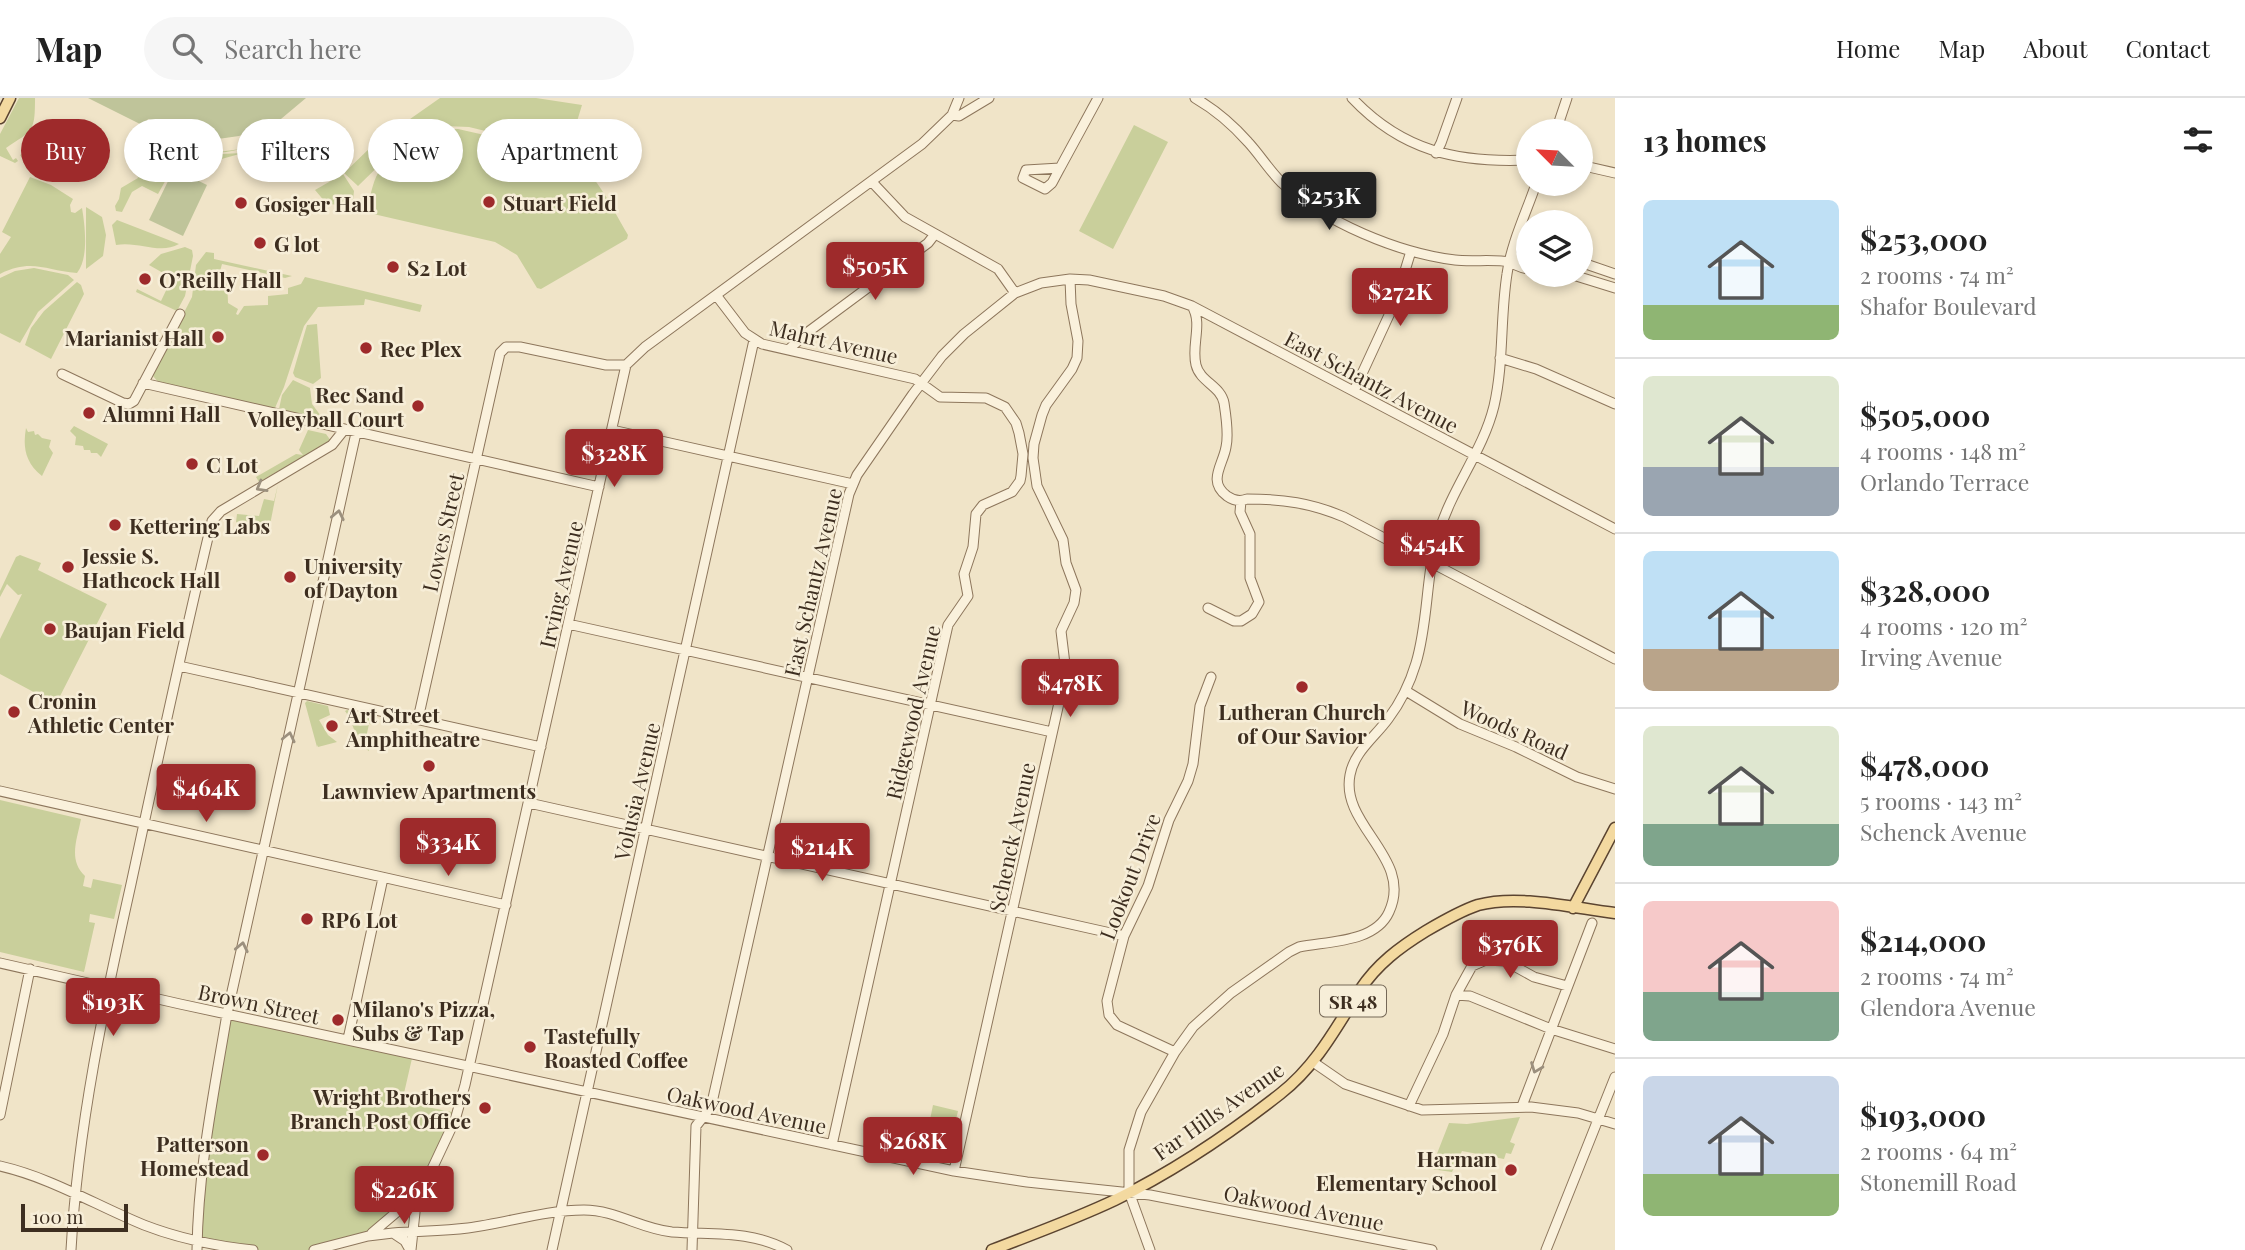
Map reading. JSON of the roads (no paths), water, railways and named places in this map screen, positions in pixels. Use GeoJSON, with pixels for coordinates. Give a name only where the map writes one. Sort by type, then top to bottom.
{"type":"FeatureCollection","features":[{"type":"Feature","properties":{"kind":"main road"},"geometry":{"type":"LineString","coordinates":[[0,118],[10,98]]}},
{"type":"Feature","properties":{"kind":"main road"},"geometry":{"type":"LineString","coordinates":[[1573,908],[1615,828]]}},
{"type":"Feature","properties":{"kind":"main road","name":"Far Hills Avenue"},"geometry":{"type":"LineString","coordinates":[[992,1250],[1090,1211],[1129,1192],[1178,1164],[1263,1107],[1313,1062],[1381,963],[1406,943],[1455,915],[1481,904],[1508,901],[1615,913]]}},
{"type":"Feature","properties":{"kind":"street"},"geometry":{"type":"LineString","coordinates":[[626,365],[645,346],[922,144],[952,115],[959,98]]}},
{"type":"Feature","properties":{"kind":"street"},"geometry":{"type":"LineString","coordinates":[[1060,168],[1098,98]]}},
{"type":"Feature","properties":{"kind":"street"},"geometry":{"type":"LineString","coordinates":[[1195,98],[1236,129],[1273,173],[1298,196],[1352,228],[1411,251],[1455,260],[1509,262],[1516,258]]}},
{"type":"Feature","properties":{"kind":"street"},"geometry":{"type":"LineString","coordinates":[[1352,98],[1390,132],[1436,153],[1481,160],[1516,160]]}},
{"type":"Feature","properties":{"kind":"street"},"geometry":{"type":"LineString","coordinates":[[1436,153],[1457,98]]}},
{"type":"Feature","properties":{"kind":"street"},"geometry":{"type":"LineString","coordinates":[[1560,119],[1567,98]]}},
{"type":"Feature","properties":{"kind":"street"},"geometry":{"type":"LineString","coordinates":[[952,115],[960,116],[983,99]]}},
{"type":"Feature","properties":{"kind":"street"},"geometry":{"type":"LineString","coordinates":[[1593,168],[1615,173]]}},
{"type":"Feature","properties":{"kind":"street"},"geometry":{"type":"LineString","coordinates":[[872,182],[901,214],[998,268],[1015,293]]}},
{"type":"Feature","properties":{"kind":"street"},"geometry":{"type":"LineString","coordinates":[[1150,1250],[1129,1192],[1128,1161],[1131,1136],[1143,1107],[1175,1052],[1206,1014],[1285,955],[1299,947],[1363,935],[1384,920],[1393,894],[1390,869],[1379,846],[1354,810],[1349,779],[1356,757],[1387,721],[1406,691],[1421,642],[1431,561],[1448,507],[1493,409],[1509,262],[1532,196]]}},
{"type":"Feature","properties":{"kind":"street"},"geometry":{"type":"LineString","coordinates":[[788,350],[808,332],[920,250],[935,234]]}},
{"type":"Feature","properties":{"kind":"street"},"geometry":{"type":"LineString","coordinates":[[1354,391],[1392,310],[1411,251]]}},
{"type":"Feature","properties":{"kind":"street"},"geometry":{"type":"LineString","coordinates":[[1509,262],[1516,266]]}},
{"type":"Feature","properties":{"kind":"street"},"geometry":{"type":"LineString","coordinates":[[1593,266],[1615,274]]}},
{"type":"Feature","properties":{"kind":"street","name":"Schenck Avenue"},"geometry":{"type":"LineString","coordinates":[[954,1171],[1065,673],[1061,631],[1074,603],[1076,590],[1066,563],[1063,540],[1042,500],[1034,473],[1034,444],[1042,415],[1072,369],[1079,350],[1070,304],[1070,279]]}},
{"type":"Feature","properties":{"kind":"street","name":"East Schantz Avenue"},"geometry":{"type":"LineString","coordinates":[[692,1250],[696,1126],[711,1107],[853,484],[884,435],[958,340],[1015,293],[1041,282],[1089,280],[1164,296],[1192,306],[1615,528]]}},
{"type":"Feature","properties":{"kind":"street"},"geometry":{"type":"LineString","coordinates":[[1593,281],[1615,288]]}},
{"type":"Feature","properties":{"kind":"street","name":"Mahrt Avenue"},"geometry":{"type":"LineString","coordinates":[[716,295],[745,333],[754,340],[915,379],[922,383]]}},
{"type":"Feature","properties":{"kind":"street"},"geometry":{"type":"LineString","coordinates":[[1192,306],[1197,322],[1196,366],[1224,400],[1227,443],[1216,479],[1221,491],[1228,497],[1241,501],[1276,499],[1325,509],[1431,561],[1615,659]]}},
{"type":"Feature","properties":{"kind":"street"},"geometry":{"type":"LineString","coordinates":[[62,374],[125,404],[132,403],[180,314]]}},
{"type":"Feature","properties":{"kind":"street","name":"Volusia Avenue"},"geometry":{"type":"LineString","coordinates":[[552,1250],[754,340]]}},
{"type":"Feature","properties":{"kind":"street","name":"Lowes Street"},"geometry":{"type":"LineString","coordinates":[[418,719],[500,353],[506,347],[520,346],[606,365],[626,365]]}},
{"type":"Feature","properties":{"kind":"street"},"geometry":{"type":"LineString","coordinates":[[1500,358],[1536,369],[1615,404]]}},
{"type":"Feature","properties":{"kind":"street","name":"Irving Avenue"},"geometry":{"type":"LineString","coordinates":[[410,1250],[416,1203],[455,1120],[469,1066],[626,365]]}},
{"type":"Feature","properties":{"kind":"street"},"geometry":{"type":"LineString","coordinates":[[143,383],[599,487]]}},
{"type":"Feature","properties":{"kind":"street"},"geometry":{"type":"LineString","coordinates":[[922,383],[940,397],[986,398],[1005,407],[1016,423],[1022,446],[1020,481]]}},
{"type":"Feature","properties":{"kind":"street"},"geometry":{"type":"LineString","coordinates":[[71,1250],[75,1192],[89,1086],[108,987],[212,521],[217,514],[237,501],[332,446],[344,430]]}},
{"type":"Feature","properties":{"kind":"street"},"geometry":{"type":"LineString","coordinates":[[612,430],[853,484]]}},
{"type":"Feature","properties":{"kind":"street"},"geometry":{"type":"LineString","coordinates":[[197,1246],[209,1111],[227,1014],[356,433]]}},
{"type":"Feature","properties":{"kind":"street","name":"Ridgewood Avenue"},"geometry":{"type":"LineString","coordinates":[[832,1145],[948,625],[968,596],[964,574],[973,547],[976,514],[983,505],[1012,492],[1020,481],[1034,473]]}},
{"type":"Feature","properties":{"kind":"street"},"geometry":{"type":"LineString","coordinates":[[1208,608],[1234,621],[1241,621],[1252,614],[1259,602],[1250,578],[1251,541],[1240,512],[1241,501]]}},
{"type":"Feature","properties":{"kind":"street"},"geometry":{"type":"LineString","coordinates":[[568,624],[1052,733]]}},
{"type":"Feature","properties":{"kind":"street"},"geometry":{"type":"LineString","coordinates":[[179,666],[541,747]]}},
{"type":"Feature","properties":{"kind":"street","name":"Lookout Drive"},"geometry":{"type":"LineString","coordinates":[[1175,1052],[1117,1025],[1109,1015],[1107,1001],[1124,936],[1148,886],[1169,820],[1188,781],[1200,706],[1211,677]]}},
{"type":"Feature","properties":{"kind":"street","name":"Woods Road"},"geometry":{"type":"LineString","coordinates":[[1406,691],[1460,724],[1516,747],[1577,777],[1615,789]]}},
{"type":"Feature","properties":{"kind":"street"},"geometry":{"type":"LineString","coordinates":[[0,792],[506,905]]}},
{"type":"Feature","properties":{"kind":"street"},"geometry":{"type":"LineString","coordinates":[[529,803],[1124,936]]}},
{"type":"Feature","properties":{"kind":"street"},"geometry":{"type":"LineString","coordinates":[[348,1039],[383,878]]}},
{"type":"Feature","properties":{"kind":"street"},"geometry":{"type":"LineString","coordinates":[[1522,1106],[1592,923]]}},
{"type":"Feature","properties":{"kind":"street"},"geometry":{"type":"LineString","coordinates":[[1409,1106],[1443,1034],[1456,995],[1472,966],[1486,960],[1505,961],[1534,977],[1567,986]]}},
{"type":"Feature","properties":{"kind":"street","name":"Brown Street"},"geometry":{"type":"LineString","coordinates":[[0,963],[469,1066]]}},
{"type":"Feature","properties":{"kind":"street"},"geometry":{"type":"LineString","coordinates":[[0,1115],[30,970]]}},
{"type":"Feature","properties":{"kind":"street"},"geometry":{"type":"LineString","coordinates":[[1456,995],[1470,996],[1551,1029],[1615,1049]]}},
{"type":"Feature","properties":{"kind":"street"},"geometry":{"type":"LineString","coordinates":[[1313,1062],[1345,1084],[1409,1106],[1433,1111],[1522,1106],[1556,1109],[1615,1125]]}},
{"type":"Feature","properties":{"kind":"street","name":"Oakwood Avenue"},"geometry":{"type":"LineString","coordinates":[[469,1066],[954,1171],[1027,1182],[1129,1192],[1384,1245],[1432,1250]]}},
{"type":"Feature","properties":{"kind":"street"},"geometry":{"type":"LineString","coordinates":[[1546,1250],[1615,1077]]}},
{"type":"Feature","properties":{"kind":"street"},"geometry":{"type":"LineString","coordinates":[[0,1166],[28,1173],[75,1192],[144,1225],[197,1246],[253,1250]]}},
{"type":"Feature","properties":{"kind":"street"},"geometry":{"type":"LineString","coordinates":[[368,1236],[421,1192]]}},
{"type":"Feature","properties":{"kind":"street"},"geometry":{"type":"LineString","coordinates":[[314,1250],[368,1236],[468,1228],[560,1212],[599,1211],[661,1230],[750,1235],[787,1250]]}},
{"type":"Feature","properties":{"kind":"street"},"geometry":{"type":"LineString","coordinates":[[393,1233],[405,1241],[410,1250]]}},
{"type":"Feature","properties":{"kind":"place","name":"Stuart Field"},"geometry":{"type":"Point","coordinates":[489,202]}},
{"type":"Feature","properties":{"kind":"place","name":"Gosiger Hall"},"geometry":{"type":"Point","coordinates":[241,203]}},
{"type":"Feature","properties":{"kind":"place","name":"G lot"},"geometry":{"type":"Point","coordinates":[260,243]}},
{"type":"Feature","properties":{"kind":"place","name":"S2 Lot"},"geometry":{"type":"Point","coordinates":[393,267]}},
{"type":"Feature","properties":{"kind":"place","name":"O’Reilly Hall"},"geometry":{"type":"Point","coordinates":[145,279]}},
{"type":"Feature","properties":{"kind":"place","name":"Marianist Hall"},"geometry":{"type":"Point","coordinates":[218,337]}},
{"type":"Feature","properties":{"kind":"place","name":"Rec Plex"},"geometry":{"type":"Point","coordinates":[366,348]}},
{"type":"Feature","properties":{"kind":"place","name":"Rec Sand Volleyball Court"},"geometry":{"type":"Point","coordinates":[418,406]}},
{"type":"Feature","properties":{"kind":"place","name":"Alumni Hall"},"geometry":{"type":"Point","coordinates":[89,413]}},
{"type":"Feature","properties":{"kind":"place","name":"C Lot"},"geometry":{"type":"Point","coordinates":[192,464]}},
{"type":"Feature","properties":{"kind":"place","name":"Kettering Labs"},"geometry":{"type":"Point","coordinates":[115,525]}},
{"type":"Feature","properties":{"kind":"place","name":"Jessie S. Hathcock Hall"},"geometry":{"type":"Point","coordinates":[68,567]}},
{"type":"Feature","properties":{"kind":"place","name":"University of Dayton"},"geometry":{"type":"Point","coordinates":[290,577]}},
{"type":"Feature","properties":{"kind":"place","name":"Baujan Field"},"geometry":{"type":"Point","coordinates":[50,629]}},
{"type":"Feature","properties":{"kind":"place","name":"Lutheran Church of Our Savior"},"geometry":{"type":"Point","coordinates":[1302,687]}},
{"type":"Feature","properties":{"kind":"place","name":"Cronin Athletic Center"},"geometry":{"type":"Point","coordinates":[14,712]}},
{"type":"Feature","properties":{"kind":"place","name":"Art Street Amphitheatre"},"geometry":{"type":"Point","coordinates":[332,726]}},
{"type":"Feature","properties":{"kind":"place","name":"Lawnview Apartments"},"geometry":{"type":"Point","coordinates":[429,766]}},
{"type":"Feature","properties":{"kind":"place","name":"RP6 Lot"},"geometry":{"type":"Point","coordinates":[307,919]}},
{"type":"Feature","properties":{"kind":"place","name":"Milano's Pizza, Subs & Tap"},"geometry":{"type":"Point","coordinates":[338,1020]}},
{"type":"Feature","properties":{"kind":"place","name":"Tastefully Roasted Coffee"},"geometry":{"type":"Point","coordinates":[530,1047]}},
{"type":"Feature","properties":{"kind":"place","name":"Wright Brothers Branch Post Office"},"geometry":{"type":"Point","coordinates":[485,1108]}},
{"type":"Feature","properties":{"kind":"place","name":"Patterson Homestead"},"geometry":{"type":"Point","coordinates":[263,1155]}},
{"type":"Feature","properties":{"kind":"place","name":"Harman Elementary School"},"geometry":{"type":"Point","coordinates":[1511,1170]}}]}
